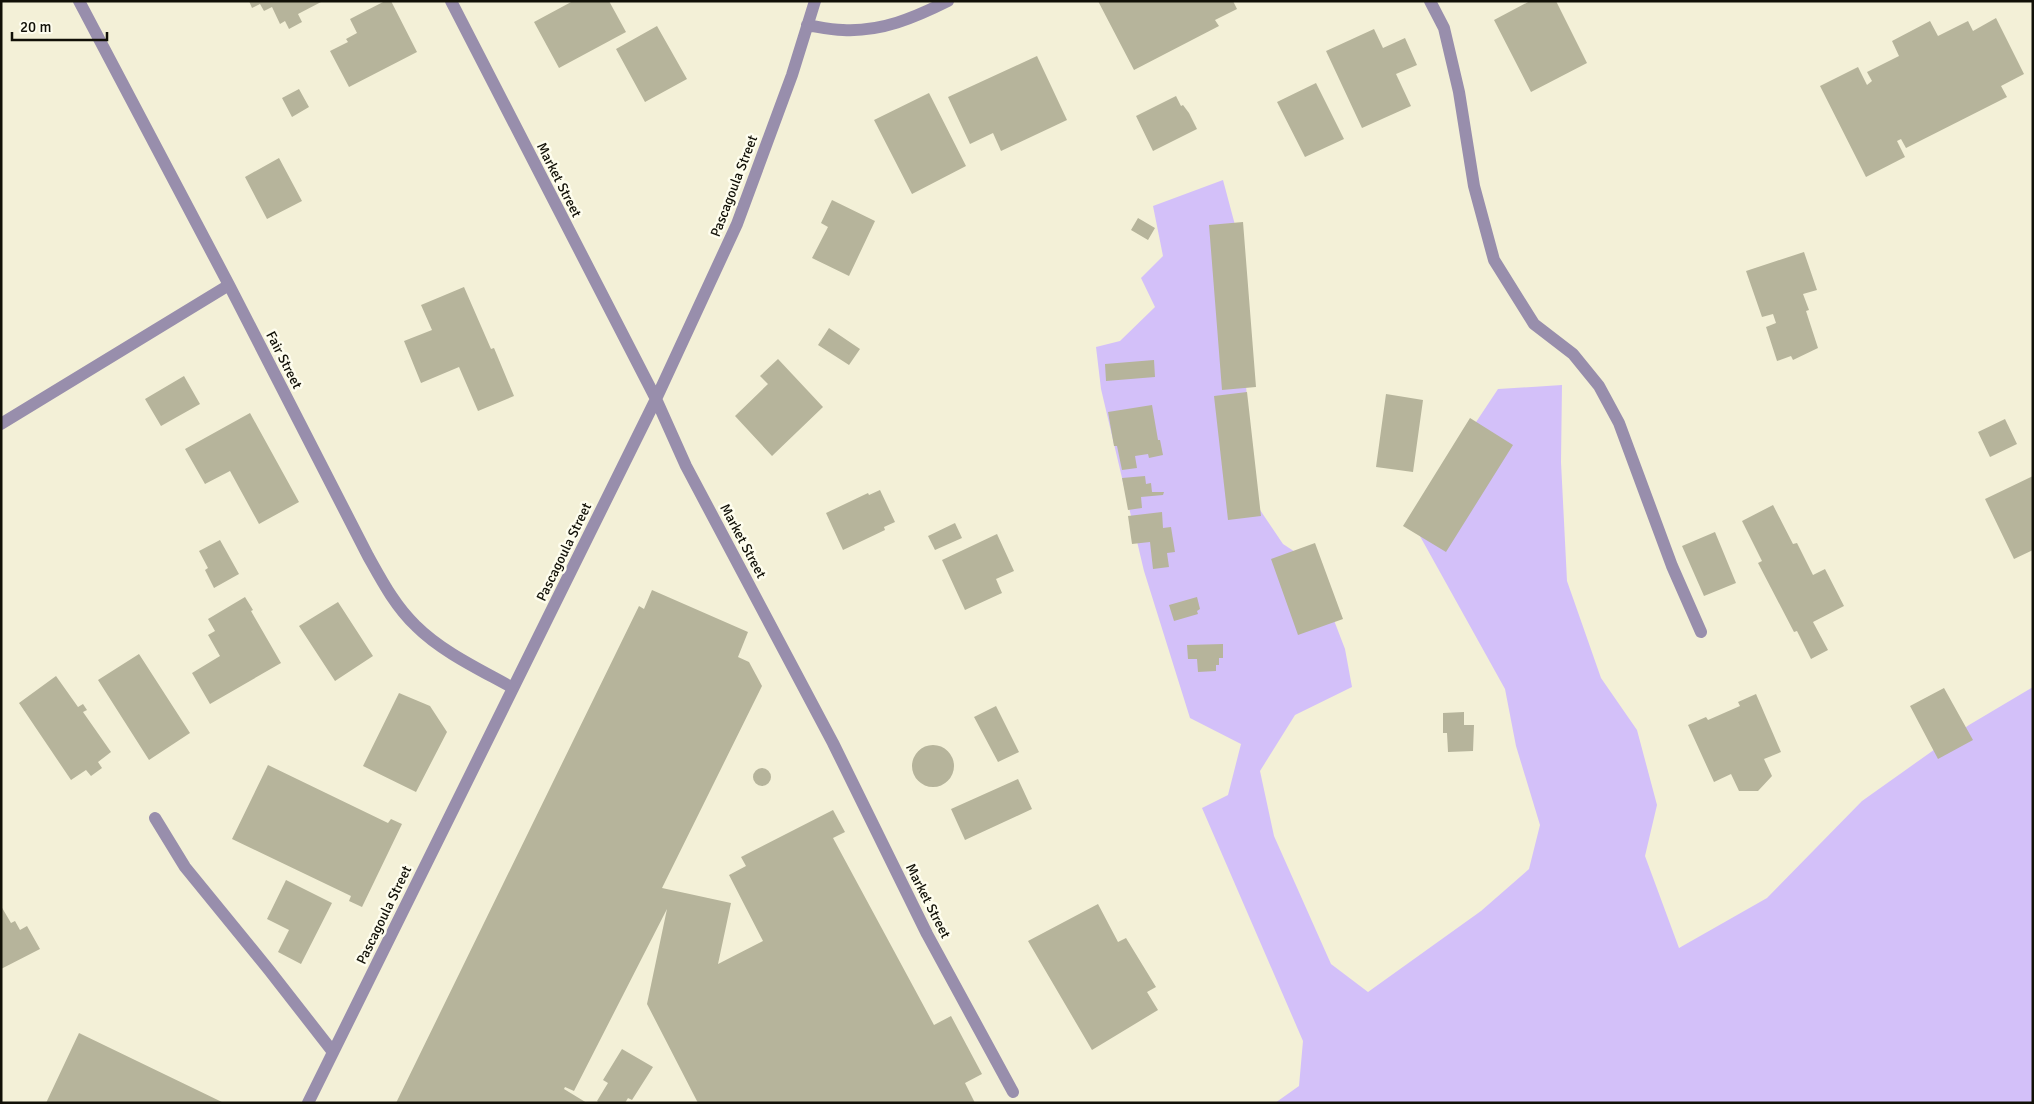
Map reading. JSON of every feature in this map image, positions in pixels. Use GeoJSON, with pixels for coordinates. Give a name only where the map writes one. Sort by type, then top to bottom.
{"type":"FeatureCollection","features":[{"type":"Feature","properties":{"kind":"street","name":"Fair Street"},"geometry":{"type":"LineString","coordinates":[[79,1],[368,556],[392,597],[416,627],[457,657],[513,688]]}},
{"type":"Feature","properties":{"kind":"street","name":"Market Street"},"geometry":{"type":"LineString","coordinates":[[451,1],[656,399],[686,466],[833,742],[927,934],[1013,1092]]}},
{"type":"Feature","properties":{"kind":"street","name":"Pascagoula Street"},"geometry":{"type":"LineString","coordinates":[[308,1103],[656,399],[737,224],[792,75],[815,1]]}},
{"type":"Feature","properties":{"kind":"street"},"geometry":{"type":"LineString","coordinates":[[808,25],[843,30],[880,28],[916,17],[948,1]]}},
{"type":"Feature","properties":{"kind":"street"},"geometry":{"type":"LineString","coordinates":[[1430,1],[1444,28],[1459,92],[1474,186],[1494,260],[1534,324],[1573,354],[1603,393],[1619,423],[1672,566],[1701,632]]}},
{"type":"Feature","properties":{"kind":"street"},"geometry":{"type":"LineString","coordinates":[[1,424],[228,285]]}},
{"type":"Feature","properties":{"kind":"street"},"geometry":{"type":"LineString","coordinates":[[155,818],[185,867],[333,1052]]}},
{"type":"Feature","properties":{"kind":"shaded area"},"geometry":{"type":"Polygon","coordinates":[[[1223,180],[1235,225],[1254,501],[1283,544],[1312,563],[1345,649],[1352,687],[1295,715],[1260,771],[1274,836],[1331,964],[1368,992],[1481,911],[1529,869],[1540,825],[1516,746],[1505,689],[1411,520],[1498,389],[1562,385],[1561,462],[1567,581],[1601,678],[1637,730],[1657,805],[1645,856],[1679,948],[1767,898],[1862,801],[1969,725],[2033,687],[2033,1103],[1275,1103],[1299,1086],[1303,1041],[1202,808],[1228,795],[1241,744],[1190,718],[1144,571],[1101,389],[1096,347],[1120,341],[1155,307],[1141,278],[1163,256],[1153,206],[1223,180]]]}},
{"type":"Feature","properties":{"kind":"building"},"geometry":{"type":"Polygon","coordinates":[[[249,1],[323,1],[298,14],[302,22],[289,29],[285,21],[280,24],[272,7],[264,11],[260,4],[252,8],[249,1]]]}},
{"type":"Feature","properties":{"kind":"building"},"geometry":{"type":"Polygon","coordinates":[[[385,1],[391,1],[417,52],[349,87],[330,51],[348,42],[346,39],[357,33],[350,19],[385,1]]]}},
{"type":"Feature","properties":{"kind":"building"},"geometry":{"type":"Polygon","coordinates":[[[573,1],[609,1],[626,32],[559,68],[534,22],[573,1]]]}},
{"type":"Feature","properties":{"kind":"building"},"geometry":{"type":"Polygon","coordinates":[[[1098,1],[1233,1],[1237,9],[1215,20],[1219,26],[1134,70],[1098,1]]]}},
{"type":"Feature","properties":{"kind":"building"},"geometry":{"type":"Polygon","coordinates":[[[1530,1],[1556,1],[1587,63],[1531,92],[1494,20],[1530,1]]]}},
{"type":"Feature","properties":{"kind":"building"},"geometry":{"type":"Polygon","coordinates":[[[1996,18],[2024,74],[2001,86],[2007,97],[1906,148],[1901,139],[1897,141],[1905,157],[1866,177],[1820,86],[1858,67],[1867,85],[1872,81],[1867,72],[1899,56],[1892,41],[1930,21],[1938,36],[1968,21],[1973,31],[1996,18]]]}},
{"type":"Feature","properties":{"kind":"building"},"geometry":{"type":"Polygon","coordinates":[[[657,26],[687,79],[645,102],[616,49],[657,26]]]}},
{"type":"Feature","properties":{"kind":"building"},"geometry":{"type":"Polygon","coordinates":[[[1374,29],[1383,48],[1405,38],[1417,65],[1396,74],[1411,106],[1362,128],[1326,51],[1374,29]]]}},
{"type":"Feature","properties":{"kind":"building"},"geometry":{"type":"Polygon","coordinates":[[[1037,56],[1067,120],[1001,151],[993,133],[970,144],[948,97],[1037,56]]]}},
{"type":"Feature","properties":{"kind":"building"},"geometry":{"type":"Polygon","coordinates":[[[1316,83],[1344,139],[1305,157],[1277,102],[1316,83]]]}},
{"type":"Feature","properties":{"kind":"building"},"geometry":{"type":"Polygon","coordinates":[[[299,89],[309,107],[292,117],[282,98],[299,89]]]}},
{"type":"Feature","properties":{"kind":"building"},"geometry":{"type":"Polygon","coordinates":[[[929,93],[966,166],[912,194],[874,120],[929,93]]]}},
{"type":"Feature","properties":{"kind":"building"},"geometry":{"type":"Polygon","coordinates":[[[1176,96],[1181,106],[1183,105],[1189,113],[1197,129],[1153,151],[1136,116],[1176,96]]]}},
{"type":"Feature","properties":{"kind":"building"},"geometry":{"type":"Polygon","coordinates":[[[279,158],[302,201],[267,219],[245,177],[279,158]]]}},
{"type":"Feature","properties":{"kind":"building"},"geometry":{"type":"Polygon","coordinates":[[[832,200],[875,221],[849,276],[812,258],[828,227],[821,223],[832,200]]]}},
{"type":"Feature","properties":{"kind":"building"},"geometry":{"type":"Polygon","coordinates":[[[1138,218],[1155,228],[1148,240],[1131,230],[1138,218]]]}},
{"type":"Feature","properties":{"kind":"building"},"geometry":{"type":"Polygon","coordinates":[[[1243,222],[1256,387],[1222,390],[1209,225],[1243,222]]]}},
{"type":"Feature","properties":{"kind":"building"},"geometry":{"type":"Polygon","coordinates":[[[1804,252],[1817,290],[1803,294],[1809,310],[1806,311],[1818,348],[1793,360],[1791,356],[1777,361],[1766,327],[1776,323],[1773,314],[1762,317],[1746,271],[1804,252]]]}},
{"type":"Feature","properties":{"kind":"building"},"geometry":{"type":"Polygon","coordinates":[[[464,287],[491,349],[494,348],[514,396],[478,411],[459,367],[421,383],[404,341],[432,330],[421,305],[464,287]]]}},
{"type":"Feature","properties":{"kind":"building"},"geometry":{"type":"Polygon","coordinates":[[[829,328],[860,349],[849,365],[818,345],[829,328]]]}},
{"type":"Feature","properties":{"kind":"building"},"geometry":{"type":"Polygon","coordinates":[[[778,359],[823,407],[772,456],[735,416],[768,384],[760,376],[778,359]]]}},
{"type":"Feature","properties":{"kind":"building"},"geometry":{"type":"Polygon","coordinates":[[[1154,360],[1155,377],[1106,381],[1105,364],[1154,360]]]}},
{"type":"Feature","properties":{"kind":"building"},"geometry":{"type":"Polygon","coordinates":[[[184,376],[200,404],[161,426],[145,399],[184,376]]]}},
{"type":"Feature","properties":{"kind":"building"},"geometry":{"type":"Polygon","coordinates":[[[1247,392],[1261,516],[1228,520],[1214,396],[1247,392]]]}},
{"type":"Feature","properties":{"kind":"building"},"geometry":{"type":"Polygon","coordinates":[[[1386,394],[1423,400],[1413,472],[1376,467],[1386,394]]]}},
{"type":"Feature","properties":{"kind":"building"},"geometry":{"type":"Polygon","coordinates":[[[1152,405],[1158,440],[1160,440],[1163,455],[1149,458],[1148,454],[1135,456],[1137,468],[1122,470],[1117,446],[1114,446],[1108,412],[1152,405]]]}},
{"type":"Feature","properties":{"kind":"building"},"geometry":{"type":"Polygon","coordinates":[[[250,413],[299,502],[259,524],[230,471],[205,484],[185,449],[250,413]]]}},
{"type":"Feature","properties":{"kind":"building"},"geometry":{"type":"Polygon","coordinates":[[[1470,418],[1513,445],[1446,552],[1403,526],[1470,418]]]}},
{"type":"Feature","properties":{"kind":"building"},"geometry":{"type":"Polygon","coordinates":[[[2005,419],[2017,444],[1990,457],[1978,432],[2005,419]]]}},
{"type":"Feature","properties":{"kind":"building"},"geometry":{"type":"Polygon","coordinates":[[[1145,476],[1146,484],[1151,483],[1152,492],[1164,492],[1163,495],[1141,497],[1142,508],[1128,510],[1122,478],[1145,476]]]}},
{"type":"Feature","properties":{"kind":"building"},"geometry":{"type":"Polygon","coordinates":[[[2033,476],[2033,550],[2014,559],[1985,499],[2033,476]]]}},
{"type":"Feature","properties":{"kind":"building"},"geometry":{"type":"Polygon","coordinates":[[[880,490],[895,522],[884,527],[885,530],[843,550],[826,513],[868,493],[869,495],[880,490]]]}},
{"type":"Feature","properties":{"kind":"building"},"geometry":{"type":"Polygon","coordinates":[[[1773,505],[1793,544],[1797,543],[1813,575],[1825,569],[1844,606],[1813,622],[1828,650],[1811,659],[1797,631],[1794,632],[1758,563],[1762,561],[1742,521],[1773,505]]]}},
{"type":"Feature","properties":{"kind":"building"},"geometry":{"type":"Polygon","coordinates":[[[1162,512],[1163,528],[1171,527],[1175,552],[1167,553],[1169,567],[1153,569],[1150,542],[1132,544],[1128,516],[1162,512]]]}},
{"type":"Feature","properties":{"kind":"building"},"geometry":{"type":"Polygon","coordinates":[[[955,523],[962,538],[935,550],[928,536],[955,523]]]}},
{"type":"Feature","properties":{"kind":"building"},"geometry":{"type":"Polygon","coordinates":[[[1715,532],[1736,583],[1704,596],[1682,546],[1715,532]]]}},
{"type":"Feature","properties":{"kind":"building"},"geometry":{"type":"Polygon","coordinates":[[[997,534],[1014,571],[996,579],[1002,593],[965,610],[942,560],[997,534]]]}},
{"type":"Feature","properties":{"kind":"building"},"geometry":{"type":"Polygon","coordinates":[[[220,540],[239,574],[214,588],[205,570],[208,568],[199,551],[220,540]]]}},
{"type":"Feature","properties":{"kind":"building"},"geometry":{"type":"Polygon","coordinates":[[[1315,543],[1343,619],[1298,635],[1271,559],[1315,543]]]}},
{"type":"Feature","properties":{"kind":"building"},"geometry":{"type":"Polygon","coordinates":[[[652,590],[748,632],[738,657],[749,662],[762,686],[662,888],[731,903],[718,964],[763,941],[729,875],[746,866],[741,857],[833,810],[845,832],[833,838],[934,1025],[951,1016],[982,1074],[965,1083],[975,1103],[698,1103],[647,1004],[667,909],[574,1091],[565,1087],[564,1089],[587,1103],[396,1103],[639,606],[644,609],[652,590]]]}},
{"type":"Feature","properties":{"kind":"building"},"geometry":{"type":"Polygon","coordinates":[[[245,597],[281,663],[210,704],[192,673],[220,656],[208,635],[215,631],[208,619],[245,597]]]}},
{"type":"Feature","properties":{"kind":"building"},"geometry":{"type":"Polygon","coordinates":[[[1197,597],[1200,609],[1197,611],[1198,614],[1174,621],[1169,605],[1197,597]]]}},
{"type":"Feature","properties":{"kind":"building"},"geometry":{"type":"Polygon","coordinates":[[[338,602],[373,656],[335,681],[299,626],[338,602]]]}},
{"type":"Feature","properties":{"kind":"building"},"geometry":{"type":"Polygon","coordinates":[[[1223,644],[1223,658],[1219,658],[1219,665],[1216,665],[1216,671],[1198,672],[1197,659],[1188,659],[1187,645],[1223,644]]]}},
{"type":"Feature","properties":{"kind":"building"},"geometry":{"type":"Polygon","coordinates":[[[139,654],[190,733],[149,760],[98,680],[139,654]]]}},
{"type":"Feature","properties":{"kind":"building"},"geometry":{"type":"Polygon","coordinates":[[[56,676],[78,707],[83,704],[87,710],[83,712],[111,752],[98,762],[102,768],[91,776],[86,770],[71,780],[19,703],[56,676]]]}},
{"type":"Feature","properties":{"kind":"building"},"geometry":{"type":"Polygon","coordinates":[[[1944,688],[1973,740],[1938,759],[1910,706],[1944,688]]]}},
{"type":"Feature","properties":{"kind":"building"},"geometry":{"type":"Polygon","coordinates":[[[399,693],[430,706],[447,732],[416,792],[363,766],[399,693]]]}},
{"type":"Feature","properties":{"kind":"building"},"geometry":{"type":"Polygon","coordinates":[[[1756,694],[1781,752],[1764,759],[1772,776],[1758,791],[1739,791],[1731,774],[1714,782],[1688,725],[1706,717],[1708,720],[1740,706],[1738,702],[1756,694]]]}},
{"type":"Feature","properties":{"kind":"building"},"geometry":{"type":"Polygon","coordinates":[[[996,706],[1019,752],[998,762],[974,717],[996,706]]]}},
{"type":"Feature","properties":{"kind":"building"},"geometry":{"type":"Polygon","coordinates":[[[1464,712],[1464,725],[1474,725],[1473,751],[1448,752],[1447,733],[1443,733],[1443,713],[1464,712]]]}},
{"type":"Feature","properties":{"kind":"building"},"geometry":{"type":"Polygon","coordinates":[[[937,745],[945,748],[951,754],[954,766],[951,778],[945,784],[929,787],[921,784],[915,778],[912,762],[915,754],[921,748],[937,745]]]}},
{"type":"Feature","properties":{"kind":"building"},"geometry":{"type":"Polygon","coordinates":[[[268,765],[388,823],[391,819],[402,824],[362,907],[349,901],[351,896],[232,839],[268,765]]]}},
{"type":"Feature","properties":{"kind":"building"},"geometry":{"type":"Polygon","coordinates":[[[758,768],[766,768],[771,773],[769,784],[758,786],[753,781],[753,773],[758,768]]]}},
{"type":"Feature","properties":{"kind":"building"},"geometry":{"type":"Polygon","coordinates":[[[1018,779],[1032,809],[965,840],[951,809],[1018,779]]]}},
{"type":"Feature","properties":{"kind":"building"},"geometry":{"type":"Polygon","coordinates":[[[286,880],[332,903],[301,964],[278,952],[289,930],[267,919],[286,880]]]}},
{"type":"Feature","properties":{"kind":"building"},"geometry":{"type":"Polygon","coordinates":[[[1098,904],[1118,942],[1126,938],[1156,987],[1147,992],[1158,1010],[1092,1050],[1028,941],[1098,904]]]}},
{"type":"Feature","properties":{"kind":"building"},"geometry":{"type":"Polygon","coordinates":[[[1,906],[11,923],[15,921],[20,930],[27,926],[40,949],[1,969],[1,906]]]}},
{"type":"Feature","properties":{"kind":"building"},"geometry":{"type":"Polygon","coordinates":[[[79,1033],[224,1103],[46,1103],[79,1033]]]}},
{"type":"Feature","properties":{"kind":"building"},"geometry":{"type":"Polygon","coordinates":[[[622,1049],[653,1067],[632,1100],[628,1098],[625,1103],[599,1103],[597,1101],[608,1083],[603,1080],[622,1049]]]}}]}
